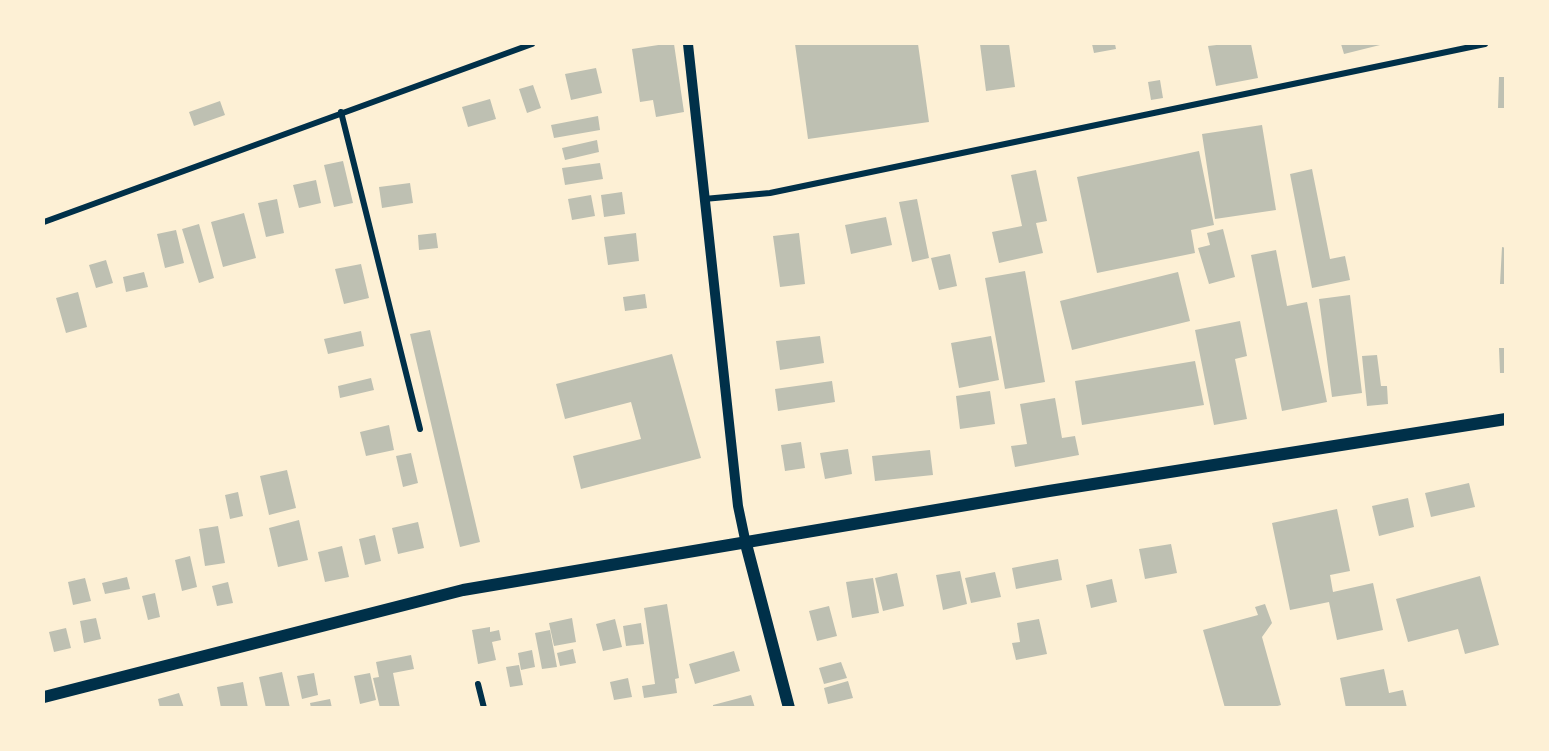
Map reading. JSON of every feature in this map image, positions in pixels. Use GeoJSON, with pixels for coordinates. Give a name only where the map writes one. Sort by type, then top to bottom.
{"type":"FeatureCollection","features":[{"type":"Feature","properties":{"kind":"main road"},"geometry":{"type":"LineString","coordinates":[[44,697],[463,590],[746,544],[1029,494],[1506,419]]}},
{"type":"Feature","properties":{"kind":"main road"},"geometry":{"type":"LineString","coordinates":[[746,544],[789,708]]}},
{"type":"Feature","properties":{"kind":"street"},"geometry":{"type":"LineString","coordinates":[[44,222],[532,44]]}},
{"type":"Feature","properties":{"kind":"street"},"geometry":{"type":"LineString","coordinates":[[688,44],[738,507],[746,544]]}},
{"type":"Feature","properties":{"kind":"street"},"geometry":{"type":"LineString","coordinates":[[704,199],[770,193],[1485,44]]}},
{"type":"Feature","properties":{"kind":"street"},"geometry":{"type":"LineString","coordinates":[[341,112],[420,429]]}},
{"type":"Feature","properties":{"kind":"street"},"geometry":{"type":"LineString","coordinates":[[478,684],[484,708]]}},
{"type":"Feature","properties":{"kind":"building"},"geometry":{"type":"Polygon","coordinates":[[[674,44],[684,112],[656,117],[653,100],[640,102],[632,49],[674,44]]]}},
{"type":"Feature","properties":{"kind":"building"},"geometry":{"type":"Polygon","coordinates":[[[795,44],[918,44],[929,122],[808,139],[795,44]]]}},
{"type":"Feature","properties":{"kind":"building"},"geometry":{"type":"Polygon","coordinates":[[[980,44],[1009,44],[1015,87],[986,91],[980,44]]]}},
{"type":"Feature","properties":{"kind":"building"},"geometry":{"type":"Polygon","coordinates":[[[1092,44],[1115,44],[1116,49],[1094,53],[1092,44]]]}},
{"type":"Feature","properties":{"kind":"building"},"geometry":{"type":"Polygon","coordinates":[[[1251,44],[1258,78],[1216,86],[1208,46],[1251,44]]]}},
{"type":"Feature","properties":{"kind":"building"},"geometry":{"type":"Polygon","coordinates":[[[1341,44],[1384,44],[1344,54],[1341,44]]]}},
{"type":"Feature","properties":{"kind":"building"},"geometry":{"type":"Polygon","coordinates":[[[596,68],[602,93],[571,100],[565,74],[596,68]]]}},
{"type":"Feature","properties":{"kind":"building"},"geometry":{"type":"Polygon","coordinates":[[[1499,77],[1506,77],[1506,108],[1498,108],[1499,77]]]}},
{"type":"Feature","properties":{"kind":"building"},"geometry":{"type":"Polygon","coordinates":[[[1160,80],[1163,98],[1151,100],[1148,82],[1160,80]]]}},
{"type":"Feature","properties":{"kind":"building"},"geometry":{"type":"Polygon","coordinates":[[[533,85],[541,108],[527,113],[519,89],[533,85]]]}},
{"type":"Feature","properties":{"kind":"building"},"geometry":{"type":"Polygon","coordinates":[[[490,99],[496,119],[468,127],[462,107],[490,99]]]}},
{"type":"Feature","properties":{"kind":"building"},"geometry":{"type":"Polygon","coordinates":[[[220,101],[225,115],[194,126],[189,112],[220,101]]]}},
{"type":"Feature","properties":{"kind":"building"},"geometry":{"type":"Polygon","coordinates":[[[598,116],[600,130],[554,138],[551,125],[598,116]]]}},
{"type":"Feature","properties":{"kind":"building"},"geometry":{"type":"Polygon","coordinates":[[[1262,125],[1276,210],[1215,219],[1202,134],[1262,125]]]}},
{"type":"Feature","properties":{"kind":"building"},"geometry":{"type":"Polygon","coordinates":[[[597,140],[599,152],[565,160],[562,148],[597,140]]]}},
{"type":"Feature","properties":{"kind":"building"},"geometry":{"type":"Polygon","coordinates":[[[1199,151],[1214,225],[1191,230],[1195,253],[1097,273],[1077,177],[1199,151]]]}},
{"type":"Feature","properties":{"kind":"building"},"geometry":{"type":"Polygon","coordinates":[[[343,161],[353,203],[334,207],[324,165],[343,161]]]}},
{"type":"Feature","properties":{"kind":"building"},"geometry":{"type":"Polygon","coordinates":[[[600,163],[603,179],[565,185],[562,168],[600,163]]]}},
{"type":"Feature","properties":{"kind":"building"},"geometry":{"type":"Polygon","coordinates":[[[1312,169],[1330,259],[1345,256],[1350,280],[1312,288],[1290,174],[1312,169]]]}},
{"type":"Feature","properties":{"kind":"building"},"geometry":{"type":"Polygon","coordinates":[[[1036,170],[1047,221],[1036,223],[1043,253],[999,263],[992,232],[1022,226],[1011,175],[1036,170]]]}},
{"type":"Feature","properties":{"kind":"building"},"geometry":{"type":"Polygon","coordinates":[[[316,180],[321,203],[299,208],[293,185],[316,180]]]}},
{"type":"Feature","properties":{"kind":"building"},"geometry":{"type":"Polygon","coordinates":[[[410,183],[413,203],[382,208],[379,187],[410,183]]]}},
{"type":"Feature","properties":{"kind":"building"},"geometry":{"type":"Polygon","coordinates":[[[622,192],[625,214],[604,217],[601,195],[622,192]]]}},
{"type":"Feature","properties":{"kind":"building"},"geometry":{"type":"Polygon","coordinates":[[[591,195],[595,216],[572,220],[568,199],[591,195]]]}},
{"type":"Feature","properties":{"kind":"building"},"geometry":{"type":"Polygon","coordinates":[[[277,199],[284,233],[266,237],[258,203],[277,199]]]}},
{"type":"Feature","properties":{"kind":"building"},"geometry":{"type":"Polygon","coordinates":[[[917,199],[929,258],[912,262],[899,202],[917,199]]]}},
{"type":"Feature","properties":{"kind":"building"},"geometry":{"type":"Polygon","coordinates":[[[244,213],[256,258],[223,267],[211,222],[244,213]]]}},
{"type":"Feature","properties":{"kind":"building"},"geometry":{"type":"Polygon","coordinates":[[[886,217],[892,245],[851,254],[845,225],[886,217]]]}},
{"type":"Feature","properties":{"kind":"building"},"geometry":{"type":"Polygon","coordinates":[[[199,224],[214,278],[199,283],[182,229],[199,224]]]}},
{"type":"Feature","properties":{"kind":"building"},"geometry":{"type":"Polygon","coordinates":[[[1223,229],[1235,277],[1209,284],[1198,248],[1210,245],[1207,233],[1223,229]]]}},
{"type":"Feature","properties":{"kind":"building"},"geometry":{"type":"Polygon","coordinates":[[[176,230],[184,263],[165,268],[157,234],[176,230]]]}},
{"type":"Feature","properties":{"kind":"building"},"geometry":{"type":"Polygon","coordinates":[[[436,233],[438,248],[419,250],[418,235],[436,233]]]}},
{"type":"Feature","properties":{"kind":"building"},"geometry":{"type":"Polygon","coordinates":[[[636,233],[639,261],[608,265],[604,237],[636,233]]]}},
{"type":"Feature","properties":{"kind":"building"},"geometry":{"type":"Polygon","coordinates":[[[799,233],[805,284],[780,287],[773,236],[799,233]]]}},
{"type":"Feature","properties":{"kind":"building"},"geometry":{"type":"Polygon","coordinates":[[[1502,247],[1506,248],[1506,284],[1500,284],[1502,247]]]}},
{"type":"Feature","properties":{"kind":"building"},"geometry":{"type":"Polygon","coordinates":[[[1276,250],[1287,306],[1307,302],[1327,402],[1282,411],[1251,255],[1276,250]]]}},
{"type":"Feature","properties":{"kind":"building"},"geometry":{"type":"Polygon","coordinates":[[[950,254],[957,286],[939,290],[931,258],[950,254]]]}},
{"type":"Feature","properties":{"kind":"building"},"geometry":{"type":"Polygon","coordinates":[[[106,260],[113,283],[96,288],[89,265],[106,260]]]}},
{"type":"Feature","properties":{"kind":"building"},"geometry":{"type":"Polygon","coordinates":[[[361,264],[369,298],[344,304],[335,269],[361,264]]]}},
{"type":"Feature","properties":{"kind":"building"},"geometry":{"type":"Polygon","coordinates":[[[1025,271],[1045,382],[1005,389],[985,278],[1025,271]]]}},
{"type":"Feature","properties":{"kind":"building"},"geometry":{"type":"Polygon","coordinates":[[[144,272],[148,287],[126,292],[123,277],[144,272]]]}},
{"type":"Feature","properties":{"kind":"building"},"geometry":{"type":"Polygon","coordinates":[[[1178,272],[1190,321],[1072,350],[1060,301],[1178,272]]]}},
{"type":"Feature","properties":{"kind":"building"},"geometry":{"type":"Polygon","coordinates":[[[78,292],[87,327],[66,333],[56,298],[78,292]]]}},
{"type":"Feature","properties":{"kind":"building"},"geometry":{"type":"Polygon","coordinates":[[[645,294],[647,308],[625,311],[623,297],[645,294]]]}},
{"type":"Feature","properties":{"kind":"building"},"geometry":{"type":"Polygon","coordinates":[[[1350,295],[1362,393],[1332,397],[1319,299],[1350,295]]]}},
{"type":"Feature","properties":{"kind":"building"},"geometry":{"type":"Polygon","coordinates":[[[1240,321],[1247,356],[1235,359],[1247,419],[1214,425],[1195,330],[1240,321]]]}},
{"type":"Feature","properties":{"kind":"building"},"geometry":{"type":"Polygon","coordinates":[[[430,330],[480,542],[460,547],[410,334],[430,330]]]}},
{"type":"Feature","properties":{"kind":"building"},"geometry":{"type":"Polygon","coordinates":[[[361,331],[364,346],[328,354],[324,339],[361,331]]]}},
{"type":"Feature","properties":{"kind":"building"},"geometry":{"type":"Polygon","coordinates":[[[820,336],[824,363],[780,370],[776,341],[820,336]]]}},
{"type":"Feature","properties":{"kind":"building"},"geometry":{"type":"Polygon","coordinates":[[[991,336],[999,380],[959,388],[951,343],[991,336]]]}},
{"type":"Feature","properties":{"kind":"building"},"geometry":{"type":"Polygon","coordinates":[[[1499,348],[1506,348],[1506,373],[1500,373],[1499,348]]]}},
{"type":"Feature","properties":{"kind":"building"},"geometry":{"type":"Polygon","coordinates":[[[672,354],[701,458],[581,489],[573,456],[641,439],[631,402],[565,419],[556,384],[672,354]]]}},
{"type":"Feature","properties":{"kind":"building"},"geometry":{"type":"Polygon","coordinates":[[[1377,355],[1381,386],[1387,386],[1388,404],[1367,406],[1362,356],[1377,355]]]}},
{"type":"Feature","properties":{"kind":"building"},"geometry":{"type":"Polygon","coordinates":[[[1195,361],[1204,405],[1082,425],[1075,381],[1195,361]]]}},
{"type":"Feature","properties":{"kind":"building"},"geometry":{"type":"Polygon","coordinates":[[[371,378],[374,390],[340,398],[338,386],[371,378]]]}},
{"type":"Feature","properties":{"kind":"building"},"geometry":{"type":"Polygon","coordinates":[[[832,381],[835,402],[778,411],[775,389],[832,381]]]}},
{"type":"Feature","properties":{"kind":"building"},"geometry":{"type":"Polygon","coordinates":[[[990,391],[995,424],[960,429],[956,396],[990,391]]]}},
{"type":"Feature","properties":{"kind":"building"},"geometry":{"type":"Polygon","coordinates":[[[1055,398],[1062,438],[1075,436],[1079,455],[1015,467],[1011,446],[1027,444],[1020,404],[1055,398]]]}},
{"type":"Feature","properties":{"kind":"building"},"geometry":{"type":"Polygon","coordinates":[[[389,425],[394,450],[366,456],[360,432],[389,425]]]}},
{"type":"Feature","properties":{"kind":"building"},"geometry":{"type":"Polygon","coordinates":[[[801,442],[805,468],[785,471],[781,445],[801,442]]]}},
{"type":"Feature","properties":{"kind":"building"},"geometry":{"type":"Polygon","coordinates":[[[848,449],[852,474],[825,479],[820,453],[848,449]]]}},
{"type":"Feature","properties":{"kind":"building"},"geometry":{"type":"Polygon","coordinates":[[[930,450],[933,475],[875,481],[872,456],[930,450]]]}},
{"type":"Feature","properties":{"kind":"building"},"geometry":{"type":"Polygon","coordinates":[[[411,453],[418,483],[403,487],[396,456],[411,453]]]}},
{"type":"Feature","properties":{"kind":"building"},"geometry":{"type":"Polygon","coordinates":[[[287,470],[296,508],[269,515],[260,476],[287,470]]]}},
{"type":"Feature","properties":{"kind":"building"},"geometry":{"type":"Polygon","coordinates":[[[1469,483],[1475,507],[1431,517],[1425,493],[1469,483]]]}},
{"type":"Feature","properties":{"kind":"building"},"geometry":{"type":"Polygon","coordinates":[[[238,492],[243,516],[230,519],[225,495],[238,492]]]}},
{"type":"Feature","properties":{"kind":"building"},"geometry":{"type":"Polygon","coordinates":[[[1408,498],[1414,527],[1379,536],[1372,506],[1408,498]]]}},
{"type":"Feature","properties":{"kind":"building"},"geometry":{"type":"Polygon","coordinates":[[[1337,509],[1350,571],[1330,575],[1333,592],[1373,583],[1383,630],[1337,640],[1329,602],[1290,610],[1272,523],[1337,509]]]}},
{"type":"Feature","properties":{"kind":"building"},"geometry":{"type":"Polygon","coordinates":[[[299,520],[308,560],[278,567],[269,528],[299,520]]]}},
{"type":"Feature","properties":{"kind":"building"},"geometry":{"type":"Polygon","coordinates":[[[418,522],[424,548],[398,554],[392,528],[418,522]]]}},
{"type":"Feature","properties":{"kind":"building"},"geometry":{"type":"Polygon","coordinates":[[[218,526],[225,563],[205,566],[199,529],[218,526]]]}},
{"type":"Feature","properties":{"kind":"building"},"geometry":{"type":"Polygon","coordinates":[[[375,535],[381,561],[365,565],[359,539],[375,535]]]}},
{"type":"Feature","properties":{"kind":"building"},"geometry":{"type":"Polygon","coordinates":[[[1171,544],[1177,573],[1145,579],[1139,549],[1171,544]]]}},
{"type":"Feature","properties":{"kind":"building"},"geometry":{"type":"Polygon","coordinates":[[[342,546],[349,577],[325,582],[318,552],[342,546]]]}},
{"type":"Feature","properties":{"kind":"building"},"geometry":{"type":"Polygon","coordinates":[[[190,556],[197,587],[182,591],[175,560],[190,556]]]}},
{"type":"Feature","properties":{"kind":"building"},"geometry":{"type":"Polygon","coordinates":[[[1058,559],[1062,580],[1016,589],[1012,568],[1058,559]]]}},
{"type":"Feature","properties":{"kind":"building"},"geometry":{"type":"Polygon","coordinates":[[[960,571],[967,604],[943,610],[936,575],[960,571]]]}},
{"type":"Feature","properties":{"kind":"building"},"geometry":{"type":"Polygon","coordinates":[[[995,572],[1001,597],[971,603],[965,578],[995,572]]]}},
{"type":"Feature","properties":{"kind":"building"},"geometry":{"type":"Polygon","coordinates":[[[897,573],[904,606],[883,611],[875,578],[897,573]]]}},
{"type":"Feature","properties":{"kind":"building"},"geometry":{"type":"Polygon","coordinates":[[[1480,576],[1499,645],[1465,654],[1458,629],[1408,642],[1396,599],[1480,576]]]}},
{"type":"Feature","properties":{"kind":"building"},"geometry":{"type":"Polygon","coordinates":[[[127,577],[130,589],[105,594],[102,583],[127,577]]]}},
{"type":"Feature","properties":{"kind":"building"},"geometry":{"type":"Polygon","coordinates":[[[85,578],[91,601],[73,605],[68,582],[85,578]]]}},
{"type":"Feature","properties":{"kind":"building"},"geometry":{"type":"Polygon","coordinates":[[[873,578],[879,613],[852,618],[846,582],[873,578]]]}},
{"type":"Feature","properties":{"kind":"building"},"geometry":{"type":"Polygon","coordinates":[[[1112,579],[1117,602],[1091,608],[1086,585],[1112,579]]]}},
{"type":"Feature","properties":{"kind":"building"},"geometry":{"type":"Polygon","coordinates":[[[228,582],[233,603],[217,606],[212,586],[228,582]]]}},
{"type":"Feature","properties":{"kind":"building"},"geometry":{"type":"Polygon","coordinates":[[[155,593],[160,617],[148,620],[142,596],[155,593]]]}},
{"type":"Feature","properties":{"kind":"building"},"geometry":{"type":"Polygon","coordinates":[[[667,604],[679,678],[675,679],[677,693],[644,698],[642,686],[655,684],[644,608],[667,604]]]}},
{"type":"Feature","properties":{"kind":"building"},"geometry":{"type":"Polygon","coordinates":[[[1265,604],[1272,623],[1262,637],[1281,705],[1271,708],[1225,708],[1203,630],[1258,615],[1255,607],[1265,604]]]}},
{"type":"Feature","properties":{"kind":"building"},"geometry":{"type":"Polygon","coordinates":[[[829,606],[837,636],[817,641],[809,611],[829,606]]]}},
{"type":"Feature","properties":{"kind":"building"},"geometry":{"type":"Polygon","coordinates":[[[96,618],[101,639],[84,643],[80,621],[96,618]]]}},
{"type":"Feature","properties":{"kind":"building"},"geometry":{"type":"Polygon","coordinates":[[[572,618],[576,642],[554,646],[549,623],[572,618]]]}},
{"type":"Feature","properties":{"kind":"building"},"geometry":{"type":"Polygon","coordinates":[[[615,619],[622,647],[603,651],[596,624],[615,619]]]}},
{"type":"Feature","properties":{"kind":"building"},"geometry":{"type":"Polygon","coordinates":[[[1039,619],[1047,654],[1016,660],[1012,643],[1020,642],[1017,623],[1039,619]]]}},
{"type":"Feature","properties":{"kind":"building"},"geometry":{"type":"Polygon","coordinates":[[[641,623],[644,644],[626,646],[623,626],[641,623]]]}},
{"type":"Feature","properties":{"kind":"building"},"geometry":{"type":"Polygon","coordinates":[[[490,627],[490,632],[499,630],[501,640],[492,642],[496,660],[478,664],[472,630],[490,627]]]}},
{"type":"Feature","properties":{"kind":"building"},"geometry":{"type":"Polygon","coordinates":[[[66,628],[71,648],[54,652],[49,632],[66,628]]]}},
{"type":"Feature","properties":{"kind":"building"},"geometry":{"type":"Polygon","coordinates":[[[550,630],[557,667],[542,669],[535,633],[550,630]]]}},
{"type":"Feature","properties":{"kind":"building"},"geometry":{"type":"Polygon","coordinates":[[[573,649],[576,663],[560,666],[557,653],[573,649]]]}},
{"type":"Feature","properties":{"kind":"building"},"geometry":{"type":"Polygon","coordinates":[[[532,650],[535,667],[521,670],[518,653],[532,650]]]}},
{"type":"Feature","properties":{"kind":"building"},"geometry":{"type":"Polygon","coordinates":[[[734,651],[740,671],[695,684],[689,664],[734,651]]]}},
{"type":"Feature","properties":{"kind":"building"},"geometry":{"type":"Polygon","coordinates":[[[411,655],[414,669],[393,673],[400,708],[380,708],[373,678],[379,677],[376,662],[411,655]]]}},
{"type":"Feature","properties":{"kind":"building"},"geometry":{"type":"Polygon","coordinates":[[[841,662],[847,678],[824,684],[819,668],[841,662]]]}},
{"type":"Feature","properties":{"kind":"building"},"geometry":{"type":"Polygon","coordinates":[[[519,665],[523,685],[510,687],[506,667],[519,665]]]}},
{"type":"Feature","properties":{"kind":"building"},"geometry":{"type":"Polygon","coordinates":[[[1384,669],[1389,693],[1403,690],[1407,708],[1346,708],[1340,678],[1384,669]]]}},
{"type":"Feature","properties":{"kind":"building"},"geometry":{"type":"Polygon","coordinates":[[[282,672],[290,708],[266,708],[259,677],[282,672]]]}},
{"type":"Feature","properties":{"kind":"building"},"geometry":{"type":"Polygon","coordinates":[[[314,673],[318,695],[302,699],[297,676],[314,673]]]}},
{"type":"Feature","properties":{"kind":"building"},"geometry":{"type":"Polygon","coordinates":[[[370,673],[376,700],[360,704],[354,676],[370,673]]]}},
{"type":"Feature","properties":{"kind":"building"},"geometry":{"type":"Polygon","coordinates":[[[628,678],[632,697],[614,700],[610,682],[628,678]]]}},
{"type":"Feature","properties":{"kind":"building"},"geometry":{"type":"Polygon","coordinates":[[[848,681],[853,698],[828,704],[824,688],[848,681]]]}},
{"type":"Feature","properties":{"kind":"building"},"geometry":{"type":"Polygon","coordinates":[[[243,682],[248,708],[221,708],[217,687],[243,682]]]}},
{"type":"Feature","properties":{"kind":"building"},"geometry":{"type":"Polygon","coordinates":[[[179,693],[184,708],[160,708],[158,699],[179,693]]]}},
{"type":"Feature","properties":{"kind":"building"},"geometry":{"type":"Polygon","coordinates":[[[751,695],[755,708],[713,708],[713,705],[751,695]]]}},
{"type":"Feature","properties":{"kind":"building"},"geometry":{"type":"Polygon","coordinates":[[[330,699],[332,708],[311,708],[310,703],[330,699]]]}}]}
